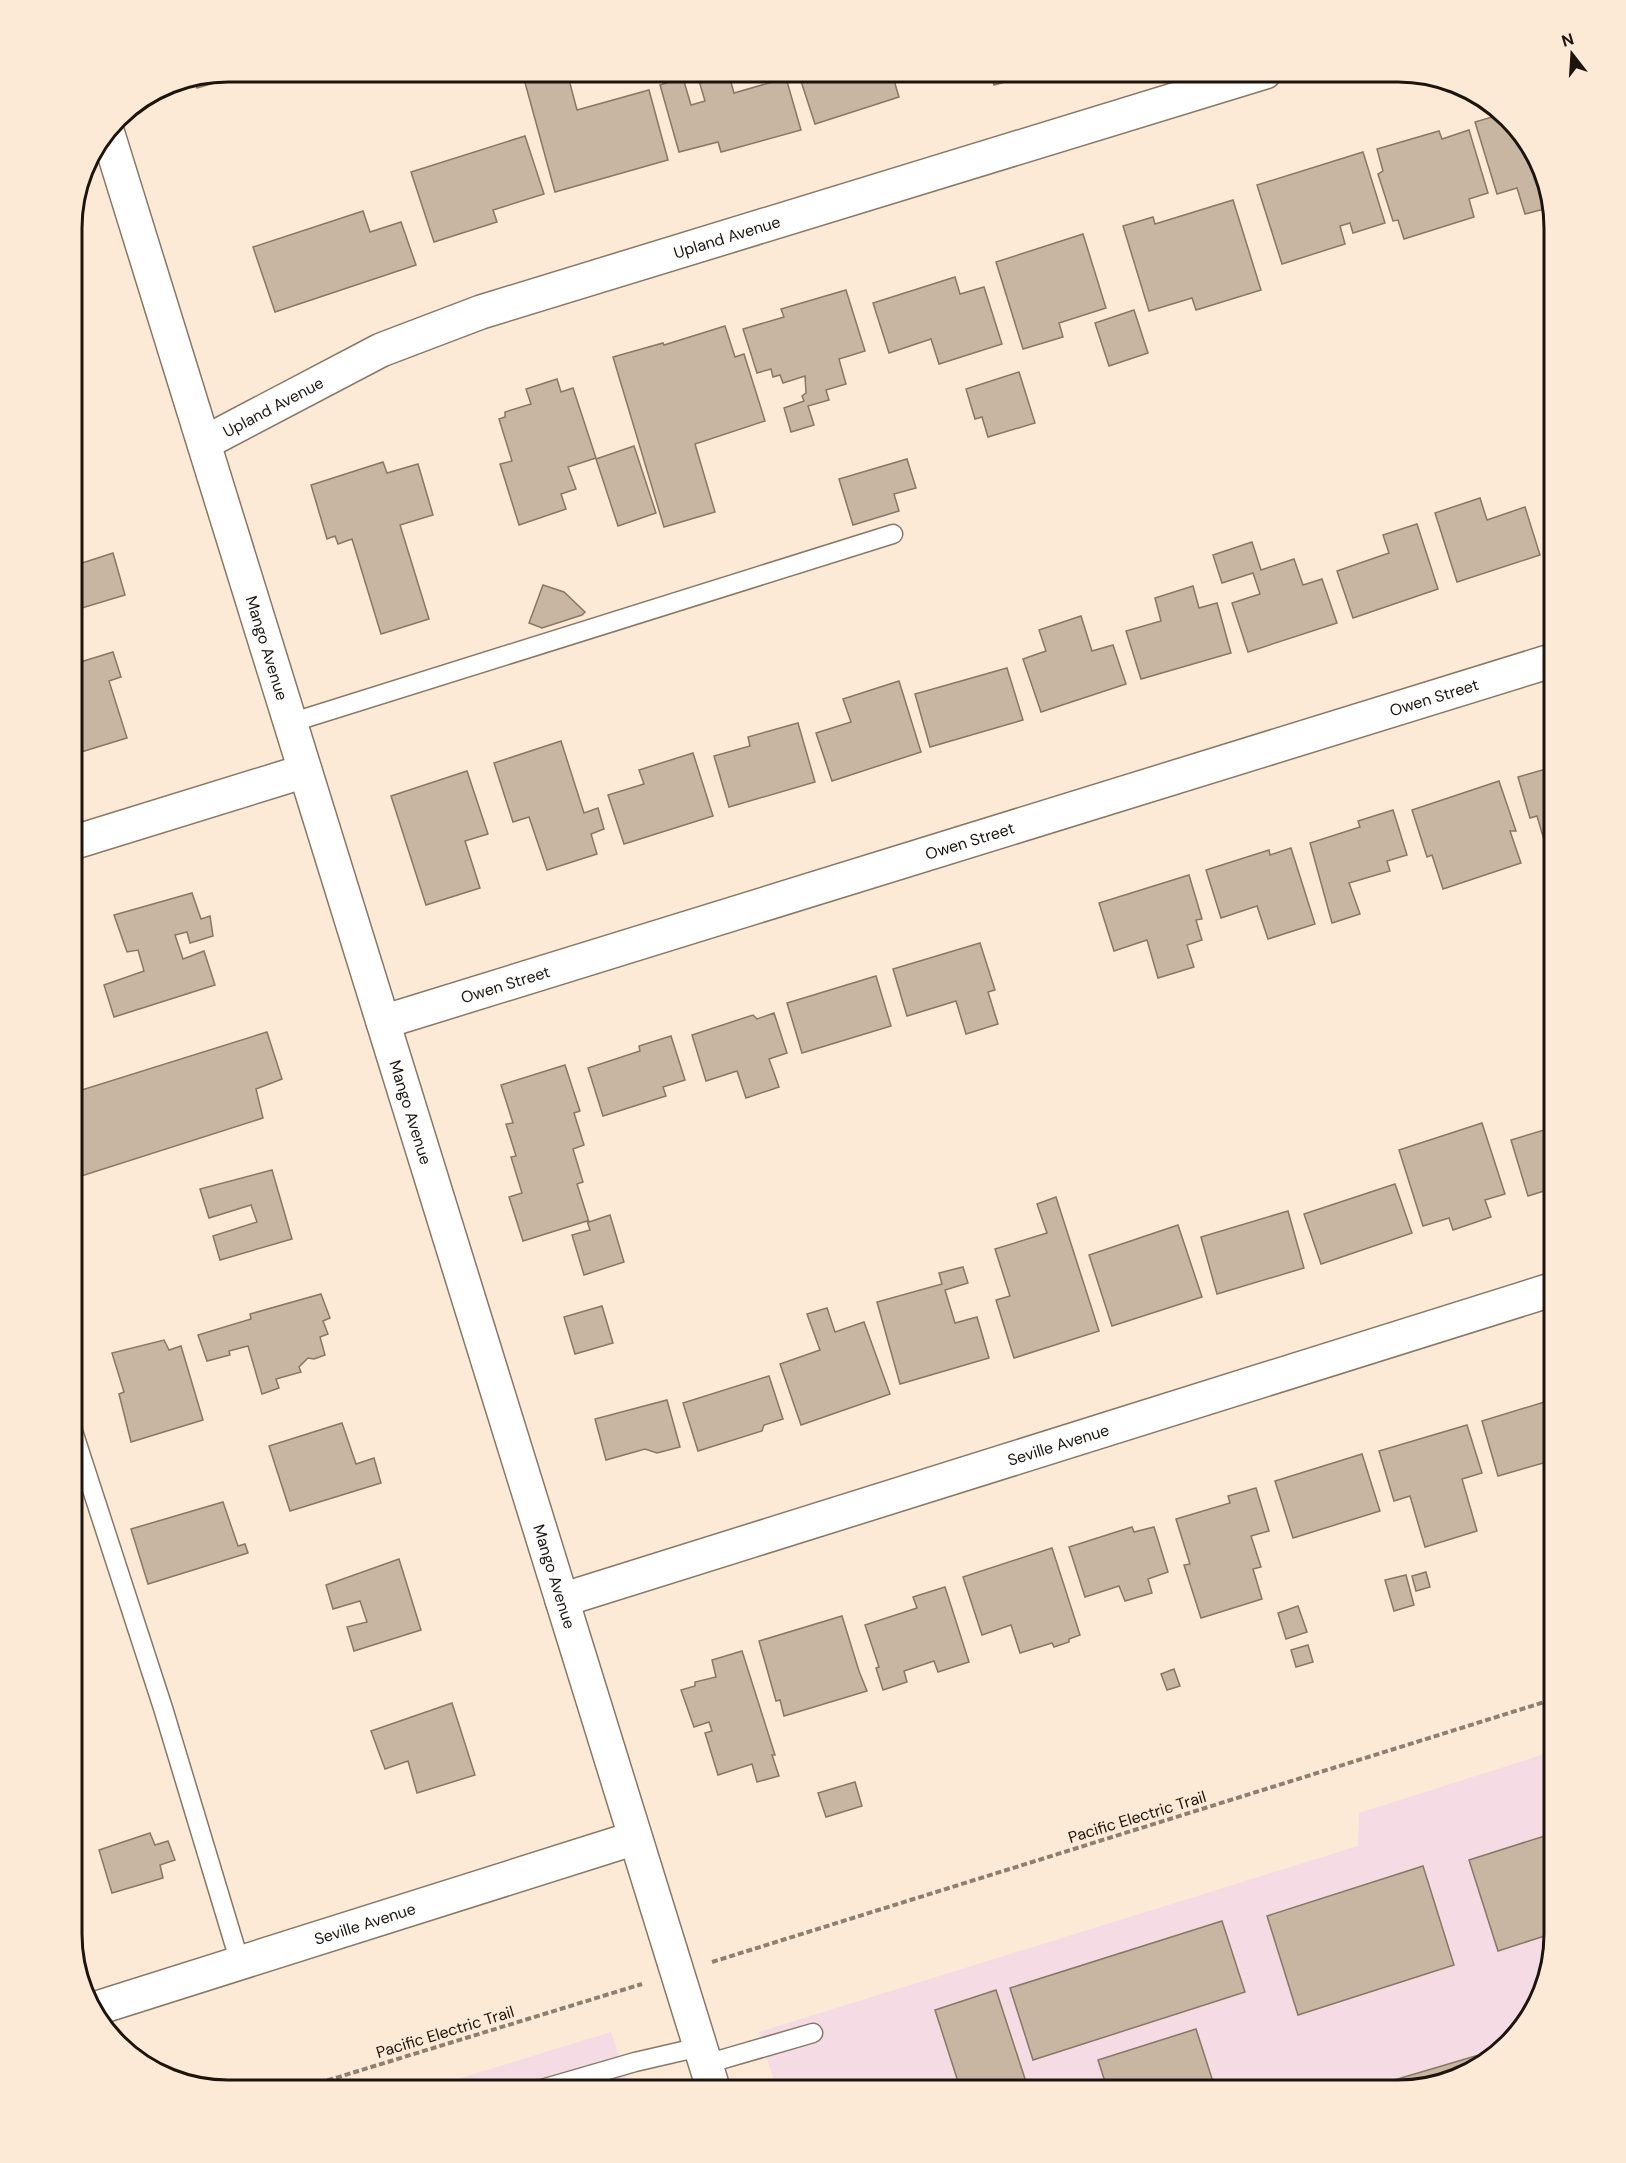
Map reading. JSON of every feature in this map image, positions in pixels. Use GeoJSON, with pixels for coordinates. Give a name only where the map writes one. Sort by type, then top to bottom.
{"type":"FeatureCollection","features":[{"type":"Feature","properties":{"kind":"street","name":"Upland Avenue"},"geometry":{"type":"LineString","coordinates":[[204,443],[381,350],[482,312],[1229,83]]}},
{"type":"Feature","properties":{"kind":"street","name":"Mango Avenue"},"geometry":{"type":"LineString","coordinates":[[111,143],[707,2068]]}},
{"type":"Feature","properties":{"kind":"street","name":"Owen Street"},"geometry":{"type":"LineString","coordinates":[[383,1022],[1544,663]]}},
{"type":"Feature","properties":{"kind":"street"},"geometry":{"type":"LineString","coordinates":[[83,840],[305,771]]}},
{"type":"Feature","properties":{"kind":"street","name":"Seville Avenue"},"geometry":{"type":"LineString","coordinates":[[562,1600],[1544,1291]]}},
{"type":"Feature","properties":{"kind":"street","name":"Seville Avenue"},"geometry":{"type":"LineString","coordinates":[[102,2006],[635,1838]]}},
{"type":"Feature","properties":{"kind":"lane"},"geometry":{"type":"LineString","coordinates":[[290,723],[893,534]]}},
{"type":"Feature","properties":{"kind":"lane"},"geometry":{"type":"LineString","coordinates":[[82,1460],[163,1708],[240,1963]]}},
{"type":"Feature","properties":{"kind":"lane"},"geometry":{"type":"LineString","coordinates":[[573,2080],[635,2062],[707,2068],[813,2033]]}},
{"type":"Feature","properties":{"kind":"path","name":"Pacific Electric Trail"},"geometry":{"type":"LineString","coordinates":[[728,1957],[1544,1702]]}},
{"type":"Feature","properties":{"kind":"path","name":"Pacific Electric Trail"},"geometry":{"type":"LineString","coordinates":[[329,2080],[605,1995]]}},
{"type":"Feature","properties":{"kind":"shaded area"},"geometry":{"type":"Polygon","coordinates":[[[1544,1754],[1544,1934],[1539,1972],[1519,2016],[1507,2031],[1479,2056],[1453,2069],[1435,2076],[1397,2080],[774,2080],[759,2032],[1358,1846],[1359,1813],[1544,1754]]]}},
{"type":"Feature","properties":{"kind":"shaded area"},"geometry":{"type":"Polygon","coordinates":[[[611,2032],[627,2080],[454,2080],[611,2032]]]}},
{"type":"Feature","properties":{"kind":"building"},"geometry":{"type":"Polygon","coordinates":[[[525,83],[570,83],[577,110],[649,90],[668,160],[555,192],[525,83]]]}},
{"type":"Feature","properties":{"kind":"building"},"geometry":{"type":"Polygon","coordinates":[[[684,83],[691,105],[705,101],[700,83],[731,83],[734,93],[769,83],[787,83],[801,130],[721,152],[718,142],[679,152],[660,85],[684,83]]]}},
{"type":"Feature","properties":{"kind":"building"},"geometry":{"type":"Polygon","coordinates":[[[802,83],[895,83],[899,97],[815,124],[802,83]]]}},
{"type":"Feature","properties":{"kind":"building"},"geometry":{"type":"Polygon","coordinates":[[[1492,117],[1519,147],[1536,182],[1542,210],[1525,214],[1517,188],[1497,194],[1475,122],[1492,117]]]}},
{"type":"Feature","properties":{"kind":"building"},"geometry":{"type":"Polygon","coordinates":[[[1469,130],[1488,193],[1469,199],[1474,217],[1404,239],[1398,220],[1393,221],[1378,174],[1383,171],[1377,149],[1439,131],[1442,139],[1469,130]]]}},
{"type":"Feature","properties":{"kind":"building"},"geometry":{"type":"Polygon","coordinates":[[[525,136],[544,194],[493,210],[497,222],[434,242],[411,172],[525,136]]]}},
{"type":"Feature","properties":{"kind":"building"},"geometry":{"type":"Polygon","coordinates":[[[1363,152],[1385,223],[1353,233],[1350,223],[1340,226],[1345,244],[1282,264],[1257,185],[1363,152]]]}},
{"type":"Feature","properties":{"kind":"building"},"geometry":{"type":"Polygon","coordinates":[[[1233,200],[1261,290],[1196,310],[1192,298],[1149,311],[1123,226],[1153,217],[1155,224],[1233,200]]]}},
{"type":"Feature","properties":{"kind":"building"},"geometry":{"type":"Polygon","coordinates":[[[363,211],[370,232],[401,222],[416,265],[275,312],[253,247],[363,211]]]}},
{"type":"Feature","properties":{"kind":"building"},"geometry":{"type":"Polygon","coordinates":[[[1083,234],[1106,308],[1059,323],[1063,337],[1023,349],[996,262],[1083,234]]]}},
{"type":"Feature","properties":{"kind":"building"},"geometry":{"type":"Polygon","coordinates":[[[955,277],[960,294],[984,287],[1002,344],[939,364],[931,339],[889,353],[873,303],[955,277]]]}},
{"type":"Feature","properties":{"kind":"building"},"geometry":{"type":"Polygon","coordinates":[[[846,290],[865,351],[839,359],[846,384],[826,390],[829,400],[808,406],[814,425],[791,432],[784,408],[804,401],[802,396],[806,393],[805,376],[783,383],[780,375],[773,377],[771,369],[757,373],[743,329],[784,317],[781,309],[846,290]]]}},
{"type":"Feature","properties":{"kind":"building"},"geometry":{"type":"Polygon","coordinates":[[[1134,310],[1148,353],[1109,366],[1095,323],[1134,310]]]}},
{"type":"Feature","properties":{"kind":"building"},"geometry":{"type":"Polygon","coordinates":[[[725,326],[735,357],[744,354],[765,421],[695,444],[715,512],[664,527],[613,357],[663,343],[664,345],[725,326]]]}},
{"type":"Feature","properties":{"kind":"building"},"geometry":{"type":"Polygon","coordinates":[[[1019,372],[1035,423],[988,437],[982,417],[975,419],[966,389],[1019,372]]]}},
{"type":"Feature","properties":{"kind":"building"},"geometry":{"type":"Polygon","coordinates":[[[557,379],[561,392],[573,388],[596,458],[568,467],[576,489],[561,494],[566,509],[519,525],[500,464],[512,461],[499,419],[505,417],[505,412],[531,404],[526,389],[557,379]]]}},
{"type":"Feature","properties":{"kind":"building"},"geometry":{"type":"Polygon","coordinates":[[[634,446],[656,513],[618,526],[596,459],[634,446]]]}},
{"type":"Feature","properties":{"kind":"building"},"geometry":{"type":"Polygon","coordinates":[[[907,459],[916,488],[894,494],[899,511],[853,525],[839,479],[907,459]]]}},
{"type":"Feature","properties":{"kind":"building"},"geometry":{"type":"Polygon","coordinates":[[[383,462],[387,473],[418,464],[433,515],[400,525],[429,619],[381,634],[352,539],[338,544],[335,536],[327,539],[311,485],[383,462]]]}},
{"type":"Feature","properties":{"kind":"building"},"geometry":{"type":"Polygon","coordinates":[[[1480,498],[1487,520],[1525,507],[1540,555],[1457,582],[1435,513],[1480,498]]]}},
{"type":"Feature","properties":{"kind":"building"},"geometry":{"type":"Polygon","coordinates":[[[1417,524],[1438,589],[1353,618],[1337,571],[1389,553],[1383,535],[1417,524]]]}},
{"type":"Feature","properties":{"kind":"building"},"geometry":{"type":"Polygon","coordinates":[[[1252,542],[1261,570],[1294,559],[1303,585],[1322,579],[1337,623],[1248,652],[1232,603],[1260,594],[1253,573],[1222,583],[1213,555],[1252,542]]]}},
{"type":"Feature","properties":{"kind":"building"},"geometry":{"type":"Polygon","coordinates":[[[113,553],[125,595],[83,608],[83,563],[113,553]]]}},
{"type":"Feature","properties":{"kind":"building"},"geometry":{"type":"Polygon","coordinates":[[[543,585],[564,592],[585,612],[542,628],[529,623],[543,585]]]}},
{"type":"Feature","properties":{"kind":"building"},"geometry":{"type":"Polygon","coordinates":[[[1193,586],[1199,608],[1217,603],[1231,653],[1141,679],[1126,631],[1161,621],[1155,598],[1193,586]]]}},
{"type":"Feature","properties":{"kind":"building"},"geometry":{"type":"Polygon","coordinates":[[[1081,616],[1092,651],[1113,645],[1126,684],[1041,712],[1023,659],[1046,651],[1039,630],[1081,616]]]}},
{"type":"Feature","properties":{"kind":"building"},"geometry":{"type":"Polygon","coordinates":[[[113,652],[121,677],[109,681],[127,738],[83,751],[83,661],[113,652]]]}},
{"type":"Feature","properties":{"kind":"building"},"geometry":{"type":"Polygon","coordinates":[[[1007,668],[1023,720],[930,747],[915,694],[1007,668]]]}},
{"type":"Feature","properties":{"kind":"building"},"geometry":{"type":"Polygon","coordinates":[[[899,681],[921,752],[832,781],[816,733],[851,722],[843,699],[899,681]]]}},
{"type":"Feature","properties":{"kind":"building"},"geometry":{"type":"Polygon","coordinates":[[[798,723],[815,782],[729,807],[714,756],[750,746],[748,737],[798,723]]]}},
{"type":"Feature","properties":{"kind":"building"},"geometry":{"type":"Polygon","coordinates":[[[561,741],[584,813],[598,808],[604,829],[591,834],[597,854],[547,870],[529,817],[513,822],[494,763],[561,741]]]}},
{"type":"Feature","properties":{"kind":"building"},"geometry":{"type":"Polygon","coordinates":[[[693,753],[713,816],[624,844],[608,795],[644,784],[639,770],[693,753]]]}},
{"type":"Feature","properties":{"kind":"building"},"geometry":{"type":"Polygon","coordinates":[[[1544,770],[1544,840],[1537,816],[1530,818],[1518,777],[1544,770]]]}},
{"type":"Feature","properties":{"kind":"building"},"geometry":{"type":"Polygon","coordinates":[[[467,771],[488,834],[465,841],[480,888],[426,905],[391,796],[467,771]]]}},
{"type":"Feature","properties":{"kind":"building"},"geometry":{"type":"Polygon","coordinates":[[[1499,781],[1516,831],[1510,831],[1521,863],[1443,889],[1432,855],[1427,857],[1412,810],[1499,781]]]}},
{"type":"Feature","properties":{"kind":"building"},"geometry":{"type":"Polygon","coordinates":[[[1393,810],[1407,855],[1387,861],[1390,871],[1349,883],[1360,914],[1332,923],[1310,843],[1360,827],[1358,821],[1393,810]]]}},
{"type":"Feature","properties":{"kind":"building"},"geometry":{"type":"Polygon","coordinates":[[[1291,848],[1315,924],[1268,939],[1257,906],[1221,918],[1206,870],[1269,850],[1270,855],[1291,848]]]}},
{"type":"Feature","properties":{"kind":"building"},"geometry":{"type":"Polygon","coordinates":[[[1189,875],[1202,919],[1196,920],[1202,940],[1187,945],[1194,967],[1158,978],[1147,940],[1114,951],[1099,903],[1189,875]]]}},
{"type":"Feature","properties":{"kind":"building"},"geometry":{"type":"Polygon","coordinates":[[[192,893],[201,919],[210,916],[213,936],[190,943],[187,932],[175,935],[183,959],[204,951],[215,985],[114,1017],[104,985],[144,971],[138,950],[127,952],[114,915],[192,893]]]}},
{"type":"Feature","properties":{"kind":"building"},"geometry":{"type":"Polygon","coordinates":[[[980,943],[995,990],[988,992],[998,1024],[966,1034],[956,1001],[907,1016],[893,969],[980,943]]]}},
{"type":"Feature","properties":{"kind":"building"},"geometry":{"type":"Polygon","coordinates":[[[876,976],[891,1026],[802,1053],[787,1003],[876,976]]]}},
{"type":"Feature","properties":{"kind":"building"},"geometry":{"type":"Polygon","coordinates":[[[774,1013],[787,1053],[769,1059],[779,1087],[746,1098],[737,1071],[706,1081],[692,1035],[753,1015],[757,1019],[774,1013]]]}},
{"type":"Feature","properties":{"kind":"building"},"geometry":{"type":"Polygon","coordinates":[[[267,1032],[282,1079],[256,1089],[263,1118],[82,1176],[82,1090],[267,1032]]]}},
{"type":"Feature","properties":{"kind":"building"},"geometry":{"type":"Polygon","coordinates":[[[671,1036],[685,1080],[663,1087],[666,1096],[603,1116],[588,1068],[640,1051],[639,1046],[671,1036]]]}},
{"type":"Feature","properties":{"kind":"building"},"geometry":{"type":"Polygon","coordinates":[[[565,1065],[580,1111],[574,1113],[584,1145],[573,1149],[583,1182],[577,1184],[589,1222],[610,1215],[624,1262],[584,1275],[572,1235],[590,1230],[587,1221],[523,1241],[509,1197],[522,1193],[511,1157],[516,1156],[506,1124],[513,1123],[501,1085],[565,1065]]]}},
{"type":"Feature","properties":{"kind":"building"},"geometry":{"type":"Polygon","coordinates":[[[1482,1123],[1505,1194],[1485,1200],[1491,1217],[1453,1230],[1449,1218],[1423,1226],[1399,1150],[1482,1123]]]}},
{"type":"Feature","properties":{"kind":"building"},"geometry":{"type":"Polygon","coordinates":[[[1544,1130],[1544,1191],[1528,1196],[1511,1140],[1544,1130]]]}},
{"type":"Feature","properties":{"kind":"building"},"geometry":{"type":"Polygon","coordinates":[[[272,1170],[292,1239],[220,1260],[213,1236],[257,1222],[251,1205],[209,1218],[200,1189],[272,1170]]]}},
{"type":"Feature","properties":{"kind":"building"},"geometry":{"type":"Polygon","coordinates":[[[1395,1184],[1412,1233],[1321,1264],[1304,1214],[1395,1184]]]}},
{"type":"Feature","properties":{"kind":"building"},"geometry":{"type":"Polygon","coordinates":[[[1056,1197],[1099,1331],[1014,1358],[996,1300],[1010,1296],[995,1249],[1047,1233],[1037,1204],[1056,1197]]]}},
{"type":"Feature","properties":{"kind":"building"},"geometry":{"type":"Polygon","coordinates":[[[1288,1211],[1304,1268],[1217,1294],[1201,1237],[1288,1211]]]}},
{"type":"Feature","properties":{"kind":"building"},"geometry":{"type":"Polygon","coordinates":[[[1178,1225],[1202,1297],[1112,1326],[1089,1255],[1178,1225]]]}},
{"type":"Feature","properties":{"kind":"building"},"geometry":{"type":"Polygon","coordinates":[[[963,1267],[968,1283],[945,1290],[955,1323],[977,1317],[989,1358],[900,1384],[877,1302],[942,1284],[939,1273],[963,1267]]]}},
{"type":"Feature","properties":{"kind":"building"},"geometry":{"type":"Polygon","coordinates":[[[321,1294],[330,1318],[323,1321],[328,1334],[320,1337],[325,1355],[314,1359],[308,1358],[299,1367],[301,1372],[276,1379],[279,1388],[262,1394],[248,1346],[229,1351],[230,1355],[207,1361],[198,1335],[251,1319],[250,1314],[321,1294]]]}},
{"type":"Feature","properties":{"kind":"building"},"geometry":{"type":"Polygon","coordinates":[[[602,1306],[613,1343],[575,1354],[564,1317],[602,1306]]]}},
{"type":"Feature","properties":{"kind":"building"},"geometry":{"type":"Polygon","coordinates":[[[827,1308],[835,1332],[864,1322],[890,1394],[801,1425],[780,1364],[820,1350],[807,1314],[827,1308]]]}},
{"type":"Feature","properties":{"kind":"building"},"geometry":{"type":"Polygon","coordinates":[[[164,1340],[169,1350],[181,1346],[203,1420],[131,1442],[119,1394],[124,1392],[112,1353],[164,1340]]]}},
{"type":"Feature","properties":{"kind":"building"},"geometry":{"type":"Polygon","coordinates":[[[769,1376],[783,1419],[764,1425],[762,1431],[698,1451],[683,1403],[769,1376]]]}},
{"type":"Feature","properties":{"kind":"building"},"geometry":{"type":"Polygon","coordinates":[[[667,1400],[680,1447],[657,1453],[645,1449],[606,1460],[595,1419],[667,1400]]]}},
{"type":"Feature","properties":{"kind":"building"},"geometry":{"type":"Polygon","coordinates":[[[1544,1402],[1544,1463],[1498,1476],[1482,1421],[1544,1402]]]}},
{"type":"Feature","properties":{"kind":"building"},"geometry":{"type":"Polygon","coordinates":[[[342,1423],[356,1464],[374,1458],[381,1483],[290,1511],[269,1446],[342,1423]]]}},
{"type":"Feature","properties":{"kind":"building"},"geometry":{"type":"Polygon","coordinates":[[[1467,1425],[1482,1473],[1462,1479],[1477,1531],[1425,1547],[1410,1496],[1394,1501],[1379,1451],[1467,1425]]]}},
{"type":"Feature","properties":{"kind":"building"},"geometry":{"type":"Polygon","coordinates":[[[1362,1454],[1380,1511],[1293,1538],[1275,1481],[1362,1454]]]}},
{"type":"Feature","properties":{"kind":"building"},"geometry":{"type":"Polygon","coordinates":[[[1256,1488],[1269,1531],[1251,1536],[1261,1567],[1253,1569],[1262,1599],[1201,1618],[1184,1565],[1190,1564],[1176,1519],[1230,1503],[1228,1496],[1256,1488]]]}},
{"type":"Feature","properties":{"kind":"building"},"geometry":{"type":"Polygon","coordinates":[[[223,1502],[238,1546],[245,1544],[248,1553],[148,1584],[131,1529],[223,1502]]]}},
{"type":"Feature","properties":{"kind":"building"},"geometry":{"type":"Polygon","coordinates":[[[1132,1527],[1134,1532],[1154,1527],[1168,1572],[1148,1579],[1152,1593],[1125,1601],[1119,1586],[1085,1597],[1069,1547],[1132,1527]]]}},
{"type":"Feature","properties":{"kind":"building"},"geometry":{"type":"Polygon","coordinates":[[[1052,1548],[1080,1635],[1054,1647],[1052,1643],[1020,1653],[1011,1625],[982,1635],[963,1577],[1052,1548]]]}},
{"type":"Feature","properties":{"kind":"building"},"geometry":{"type":"Polygon","coordinates":[[[399,1559],[421,1630],[354,1651],[347,1627],[367,1622],[360,1601],[333,1609],[326,1585],[399,1559]]]}},
{"type":"Feature","properties":{"kind":"building"},"geometry":{"type":"Polygon","coordinates":[[[1426,1572],[1430,1587],[1416,1591],[1412,1576],[1426,1572]]]}},
{"type":"Feature","properties":{"kind":"building"},"geometry":{"type":"Polygon","coordinates":[[[1406,1575],[1414,1605],[1394,1611],[1385,1580],[1406,1575]]]}},
{"type":"Feature","properties":{"kind":"building"},"geometry":{"type":"Polygon","coordinates":[[[945,1587],[969,1662],[938,1672],[934,1661],[904,1671],[907,1682],[883,1690],[876,1668],[879,1667],[865,1625],[917,1608],[913,1597],[945,1587]]]}},
{"type":"Feature","properties":{"kind":"building"},"geometry":{"type":"Polygon","coordinates":[[[1298,1606],[1307,1632],[1286,1639],[1278,1613],[1298,1606]]]}},
{"type":"Feature","properties":{"kind":"building"},"geometry":{"type":"Polygon","coordinates":[[[842,1616],[867,1691],[784,1716],[780,1700],[776,1701],[759,1641],[842,1616]]]}},
{"type":"Feature","properties":{"kind":"building"},"geometry":{"type":"Polygon","coordinates":[[[1308,1645],[1313,1662],[1296,1667],[1291,1650],[1308,1645]]]}},
{"type":"Feature","properties":{"kind":"building"},"geometry":{"type":"Polygon","coordinates":[[[742,1651],[775,1755],[772,1755],[779,1776],[757,1782],[752,1764],[718,1775],[705,1733],[712,1731],[709,1722],[694,1727],[681,1690],[695,1686],[695,1682],[716,1677],[712,1660],[742,1651]]]}},
{"type":"Feature","properties":{"kind":"building"},"geometry":{"type":"Polygon","coordinates":[[[1174,1669],[1180,1686],[1167,1690],[1161,1674],[1174,1669]]]}},
{"type":"Feature","properties":{"kind":"building"},"geometry":{"type":"Polygon","coordinates":[[[452,1703],[475,1775],[417,1793],[408,1761],[385,1769],[371,1731],[452,1703]]]}},
{"type":"Feature","properties":{"kind":"building"},"geometry":{"type":"Polygon","coordinates":[[[855,1782],[862,1806],[826,1817],[818,1793],[855,1782]]]}},
{"type":"Feature","properties":{"kind":"building"},"geometry":{"type":"Polygon","coordinates":[[[150,1833],[155,1845],[168,1841],[175,1860],[160,1865],[163,1878],[112,1893],[99,1850],[150,1833]]]}},
{"type":"Feature","properties":{"kind":"building"},"geometry":{"type":"Polygon","coordinates":[[[1544,1836],[1544,1936],[1498,1951],[1469,1860],[1544,1836]]]}},
{"type":"Feature","properties":{"kind":"building"},"geometry":{"type":"Polygon","coordinates":[[[1423,1866],[1454,1965],[1298,2015],[1267,1916],[1423,1866]]]}},
{"type":"Feature","properties":{"kind":"building"},"geometry":{"type":"Polygon","coordinates":[[[1222,1921],[1245,1992],[1033,2060],[1010,1988],[1222,1921]]]}},
{"type":"Feature","properties":{"kind":"building"},"geometry":{"type":"Polygon","coordinates":[[[996,1990],[1025,2080],[957,2080],[935,2010],[996,1990]]]}},
{"type":"Feature","properties":{"kind":"building"},"geometry":{"type":"Polygon","coordinates":[[[1196,2029],[1212,2080],[1104,2080],[1098,2060],[1196,2029]]]}},
{"type":"Feature","properties":{"kind":"building"},"geometry":{"type":"Polygon","coordinates":[[[1481,2054],[1435,2076],[1394,2080],[1481,2054]]]}}]}
